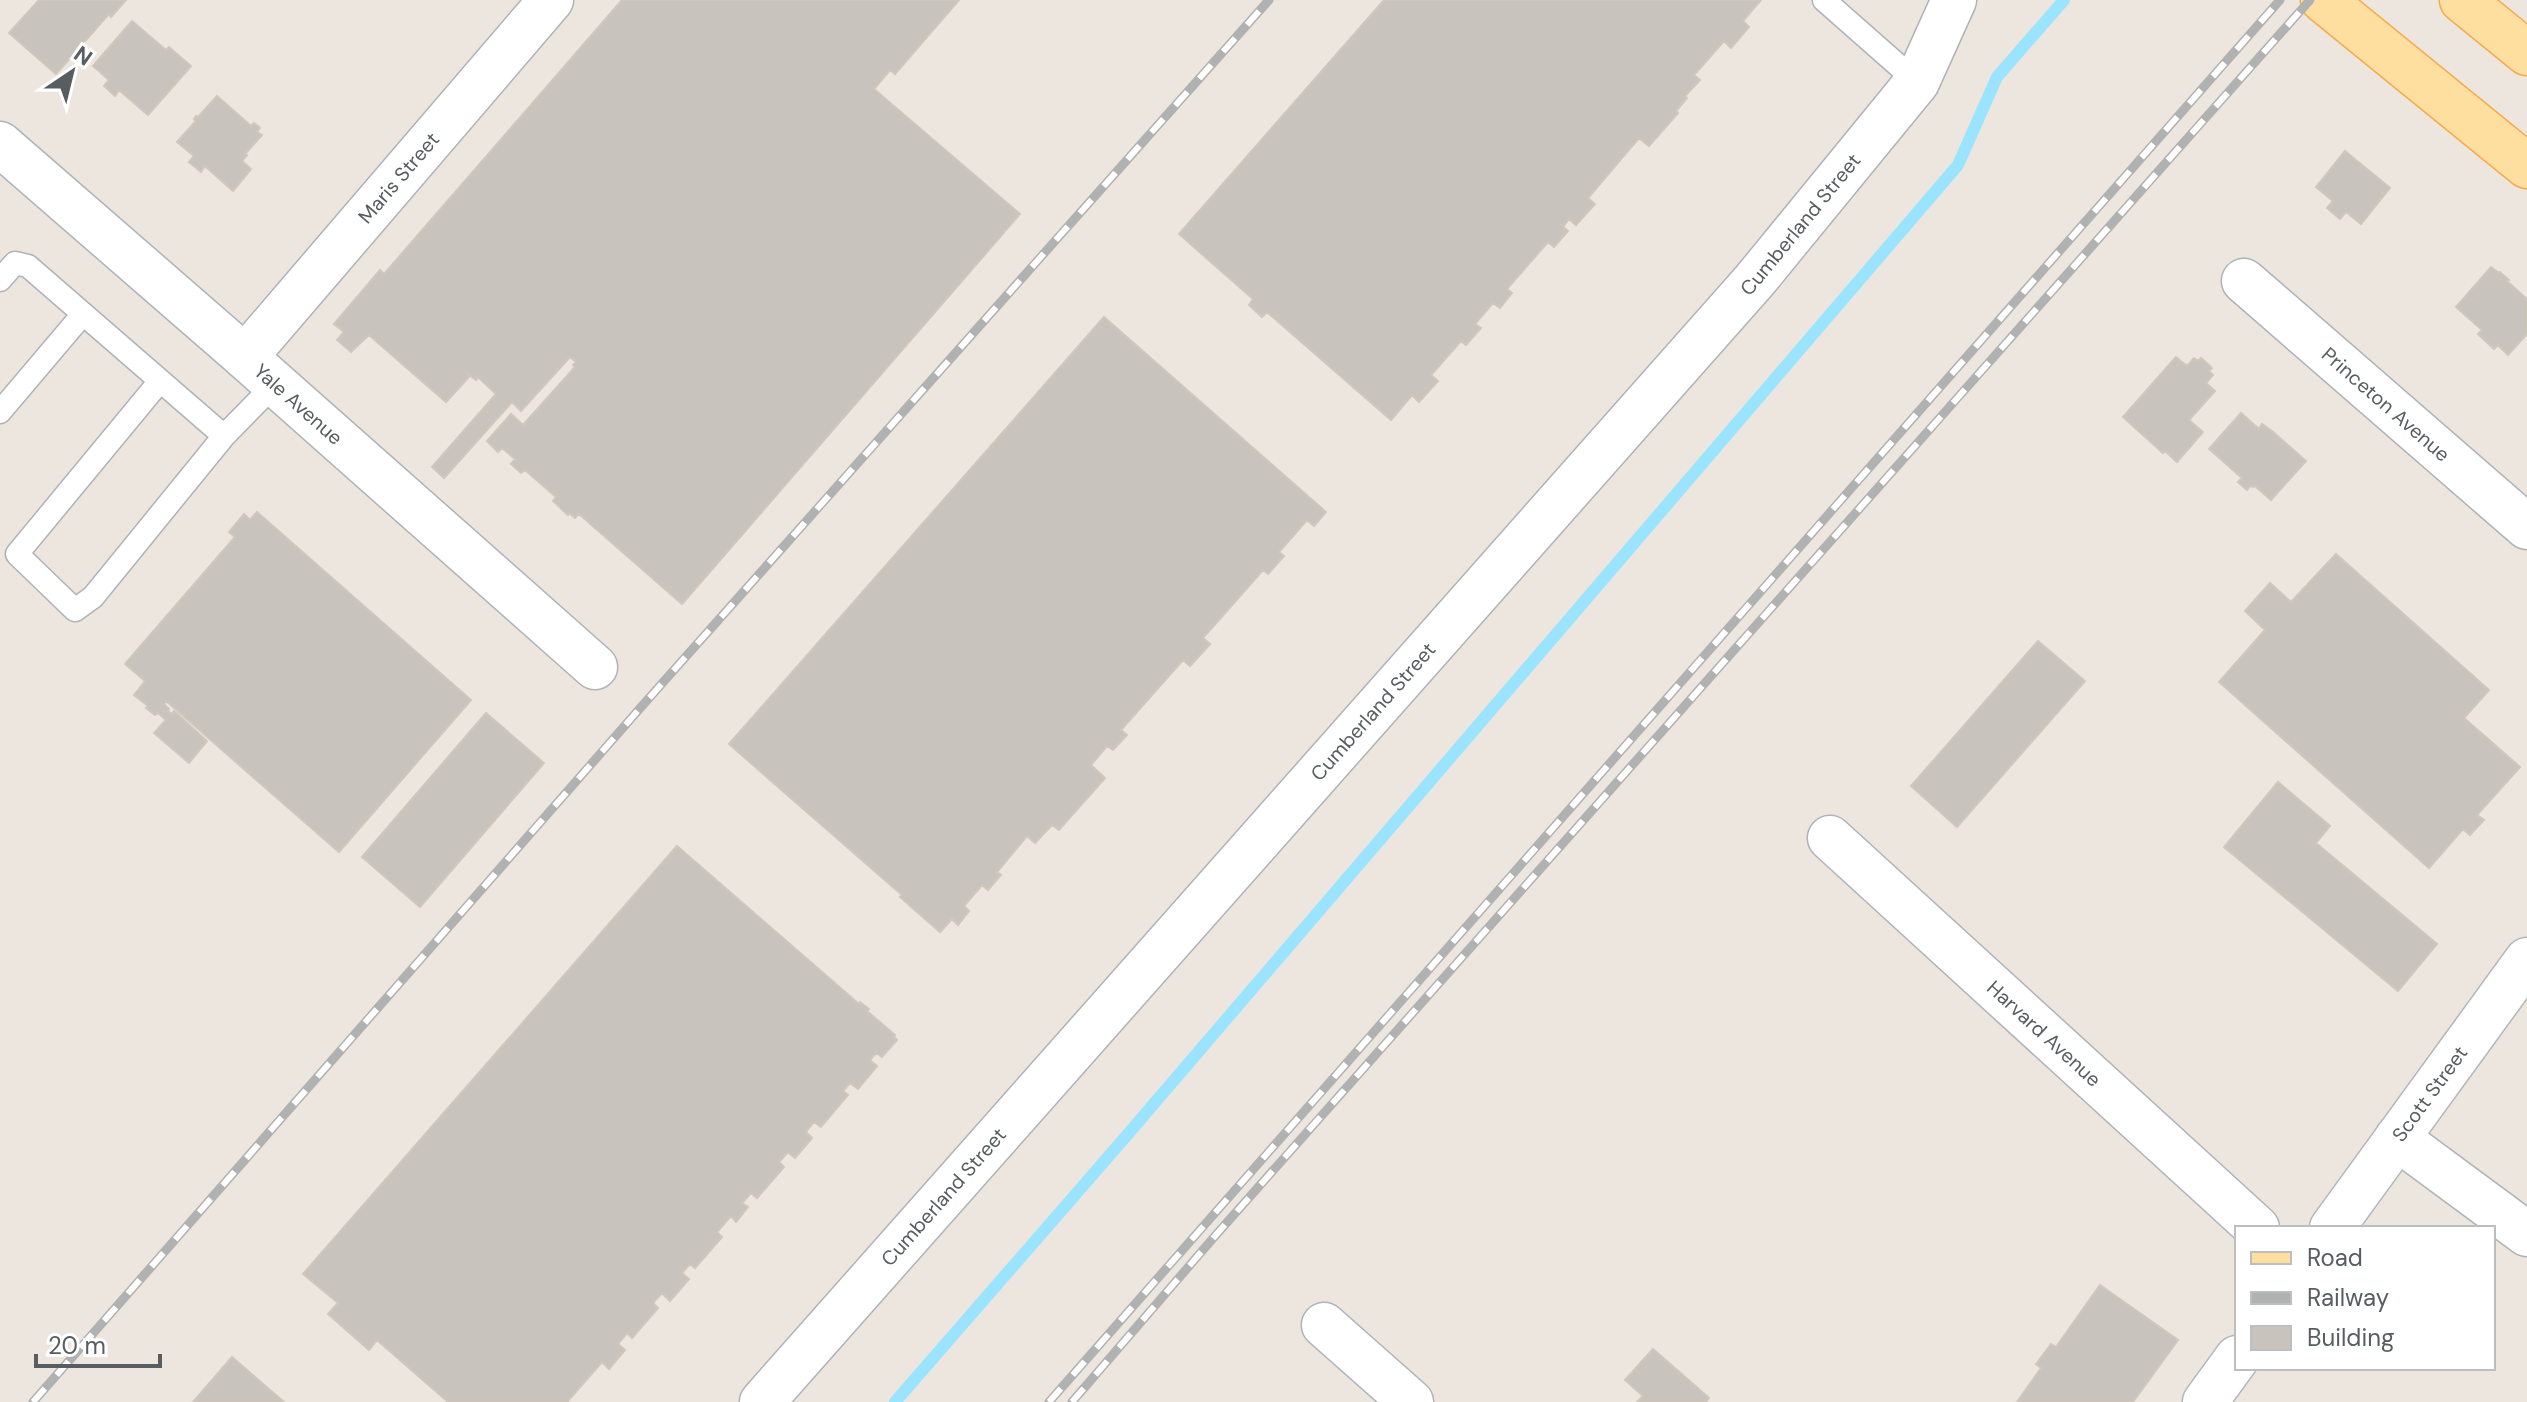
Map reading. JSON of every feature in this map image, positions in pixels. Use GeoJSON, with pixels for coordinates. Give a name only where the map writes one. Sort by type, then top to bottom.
{"type":"FeatureCollection","features":[{"type":"Feature","properties":{"kind":"main road"},"geometry":{"type":"LineString","coordinates":[[2323,0],[2527,166]]}},
{"type":"Feature","properties":{"kind":"main road"},"geometry":{"type":"LineString","coordinates":[[2462,0],[2527,53]]}},
{"type":"Feature","properties":{"kind":"street","name":"Maris Street"},"geometry":{"type":"LineString","coordinates":[[260,370],[551,0]]}},
{"type":"Feature","properties":{"kind":"street","name":"Cumberland Street"},"geometry":{"type":"LineString","coordinates":[[762,1402],[1755,280],[1917,82],[1954,0]]}},
{"type":"Feature","properties":{"kind":"street","name":"Yale Avenue"},"geometry":{"type":"LineString","coordinates":[[0,144],[595,667]]}},
{"type":"Feature","properties":{"kind":"street","name":"Princeton Avenue"},"geometry":{"type":"LineString","coordinates":[[2244,281],[2527,527]]}},
{"type":"Feature","properties":{"kind":"street","name":"Harvard Avenue"},"geometry":{"type":"LineString","coordinates":[[1830,838],[2255,1226]]}},
{"type":"Feature","properties":{"kind":"street","name":"Scott Street"},"geometry":{"type":"LineString","coordinates":[[2333,1226],[2527,960]]}},
{"type":"Feature","properties":{"kind":"street"},"geometry":{"type":"LineString","coordinates":[[2397,1138],[2527,1234]]}},
{"type":"Feature","properties":{"kind":"street"},"geometry":{"type":"LineString","coordinates":[[1324,1325],[1411,1402]]}},
{"type":"Feature","properties":{"kind":"street"},"geometry":{"type":"LineString","coordinates":[[2205,1402],[2235,1361]]}},
{"type":"Feature","properties":{"kind":"lane"},"geometry":{"type":"LineString","coordinates":[[1824,0],[1917,82]]}},
{"type":"Feature","properties":{"kind":"lane"},"geometry":{"type":"LineString","coordinates":[[0,280],[15,263],[28,266],[224,436]]}},
{"type":"Feature","properties":{"kind":"lane"},"geometry":{"type":"LineString","coordinates":[[0,412],[83,314]]}},
{"type":"Feature","properties":{"kind":"lane"},"geometry":{"type":"LineString","coordinates":[[160,381],[17,554],[75,610],[93,597],[224,436],[260,370]]}},
{"type":"Feature","properties":{"kind":"building"},"geometry":{"type":"Polygon","coordinates":[[[39,0],[126,0],[111,17],[109,14],[56,74],[9,33],[39,0]]]}},
{"type":"Feature","properties":{"kind":"building"},"geometry":{"type":"Polygon","coordinates":[[[622,0],[959,0],[895,74],[890,70],[874,89],[1020,214],[682,604],[579,514],[575,518],[568,515],[553,501],[556,497],[525,470],[521,473],[511,464],[515,459],[502,448],[498,452],[487,441],[511,414],[523,425],[575,367],[576,362],[570,357],[521,411],[512,402],[444,478],[432,467],[496,394],[478,377],[476,380],[468,374],[469,377],[446,402],[369,335],[351,352],[337,340],[344,332],[334,324],[380,270],[384,274],[622,0]]]}},
{"type":"Feature","properties":{"kind":"building"},"geometry":{"type":"Polygon","coordinates":[[[1384,0],[1761,0],[1743,21],[1749,27],[1731,48],[1724,41],[1694,75],[1700,80],[1685,96],[1687,98],[1676,111],[1678,113],[1649,146],[1639,138],[1588,198],[1595,204],[1576,225],[1569,219],[1563,227],[1568,231],[1554,247],[1548,242],[1507,289],[1512,293],[1500,308],[1493,303],[1475,324],[1481,328],[1466,345],[1461,341],[1431,375],[1438,381],[1419,402],[1412,395],[1391,420],[1267,312],[1262,317],[1249,305],[1253,299],[1179,234],[1384,0]]]}},
{"type":"Feature","properties":{"kind":"building"},"geometry":{"type":"Polygon","coordinates":[[[132,21],[166,50],[169,47],[191,66],[148,115],[119,90],[115,96],[104,86],[109,80],[93,66],[132,21]]]}},
{"type":"Feature","properties":{"kind":"building"},"geometry":{"type":"Polygon","coordinates":[[[217,96],[251,126],[254,123],[260,128],[257,132],[262,135],[245,154],[242,161],[251,169],[233,191],[205,166],[201,172],[189,162],[194,156],[177,142],[196,121],[196,116],[217,96]]]}},
{"type":"Feature","properties":{"kind":"building"},"geometry":{"type":"Polygon","coordinates":[[[2345,151],[2390,188],[2361,224],[2346,212],[2340,219],[2327,208],[2333,201],[2316,187],[2345,151]]]}},
{"type":"Feature","properties":{"kind":"building"},"geometry":{"type":"Polygon","coordinates":[[[2491,267],[2527,299],[2527,334],[2508,355],[2498,345],[2494,349],[2478,334],[2482,330],[2456,307],[2491,267]]]}},
{"type":"Feature","properties":{"kind":"building"},"geometry":{"type":"Polygon","coordinates":[[[1104,317],[1326,512],[1314,526],[1307,520],[1279,552],[1284,556],[1268,574],[1263,570],[1203,638],[1210,644],[1190,666],[1183,660],[1121,730],[1127,735],[1113,750],[1107,746],[1091,765],[1105,778],[1059,830],[1052,825],[1035,843],[1027,836],[997,872],[1001,875],[988,890],[982,885],[964,906],[969,911],[958,925],[952,919],[940,932],[729,744],[1104,317]]]}},
{"type":"Feature","properties":{"kind":"building"},"geometry":{"type":"Polygon","coordinates":[[[2176,357],[2187,366],[2194,358],[2198,361],[2201,358],[2212,368],[2209,371],[2213,375],[2206,383],[2215,391],[2189,420],[2203,432],[2177,462],[2123,417],[2176,357]]]}},
{"type":"Feature","properties":{"kind":"building"},"geometry":{"type":"Polygon","coordinates":[[[2241,413],[2259,429],[2262,424],[2272,431],[2306,461],[2271,500],[2255,486],[2247,490],[2238,482],[2242,478],[2209,449],[2241,413]]]}},
{"type":"Feature","properties":{"kind":"building"},"geometry":{"type":"Polygon","coordinates":[[[257,512],[471,700],[339,852],[166,701],[164,704],[168,711],[172,714],[174,711],[207,741],[189,763],[154,733],[166,720],[146,708],[148,706],[134,695],[145,681],[125,664],[235,537],[229,532],[244,514],[250,520],[257,512]]]}},
{"type":"Feature","properties":{"kind":"building"},"geometry":{"type":"Polygon","coordinates":[[[2336,554],[2489,690],[2464,718],[2520,767],[2477,815],[2484,820],[2470,835],[2463,829],[2429,868],[2219,682],[2265,630],[2245,611],[2270,583],[2291,602],[2336,554]]]}},
{"type":"Feature","properties":{"kind":"building"},"geometry":{"type":"Polygon","coordinates":[[[2038,641],[2085,681],[1957,827],[1911,786],[2038,641]]]}},
{"type":"Feature","properties":{"kind":"building"},"geometry":{"type":"Polygon","coordinates":[[[486,713],[544,763],[420,907],[362,857],[486,713]]]}},
{"type":"Feature","properties":{"kind":"building"},"geometry":{"type":"Polygon","coordinates":[[[2278,782],[2330,826],[2316,843],[2437,944],[2398,991],[2224,847],[2278,782]]]}},
{"type":"Feature","properties":{"kind":"building"},"geometry":{"type":"Polygon","coordinates":[[[677,846],[859,1004],[869,1009],[867,1011],[897,1040],[882,1057],[876,1053],[870,1060],[877,1066],[858,1089],[850,1083],[843,1091],[848,1095],[821,1127],[814,1122],[806,1132],[812,1138],[795,1158],[788,1152],[779,1162],[784,1167],[757,1198],[751,1193],[742,1203],[748,1207],[736,1222],[731,1216],[717,1232],[722,1237],[695,1268],[690,1264],[682,1273],[689,1279],[670,1301],[662,1293],[653,1303],[658,1308],[632,1338],[627,1333],[618,1344],[625,1350],[609,1369],[602,1362],[567,1402],[448,1402],[377,1340],[369,1350],[328,1314],[338,1303],[303,1274],[677,846]]]}},
{"type":"Feature","properties":{"kind":"building"},"geometry":{"type":"Polygon","coordinates":[[[2100,1285],[2178,1340],[2133,1402],[2017,1402],[2041,1368],[2036,1364],[2051,1344],[2056,1347],[2100,1285]]]}},
{"type":"Feature","properties":{"kind":"building"},"geometry":{"type":"Polygon","coordinates":[[[1653,1349],[1709,1398],[1706,1402],[1637,1402],[1643,1396],[1625,1380],[1653,1349]]]}},
{"type":"Feature","properties":{"kind":"building"},"geometry":{"type":"Polygon","coordinates":[[[232,1357],[284,1402],[193,1402],[232,1357]]]}},
{"type":"Feature","properties":{"kind":"waterway"},"geometry":{"type":"LineString","coordinates":[[895,1402],[1958,165],[1997,77],[2064,0]]}},
{"type":"Feature","properties":{"kind":"railway"},"geometry":{"type":"LineString","coordinates":[[33,1402],[642,706],[1269,0]]}},
{"type":"Feature","properties":{"kind":"railway"},"geometry":{"type":"LineString","coordinates":[[1049,1402],[2280,0]]}},
{"type":"Feature","properties":{"kind":"railway"},"geometry":{"type":"LineString","coordinates":[[1072,1402],[1215,1236],[2310,0]]}}]}
